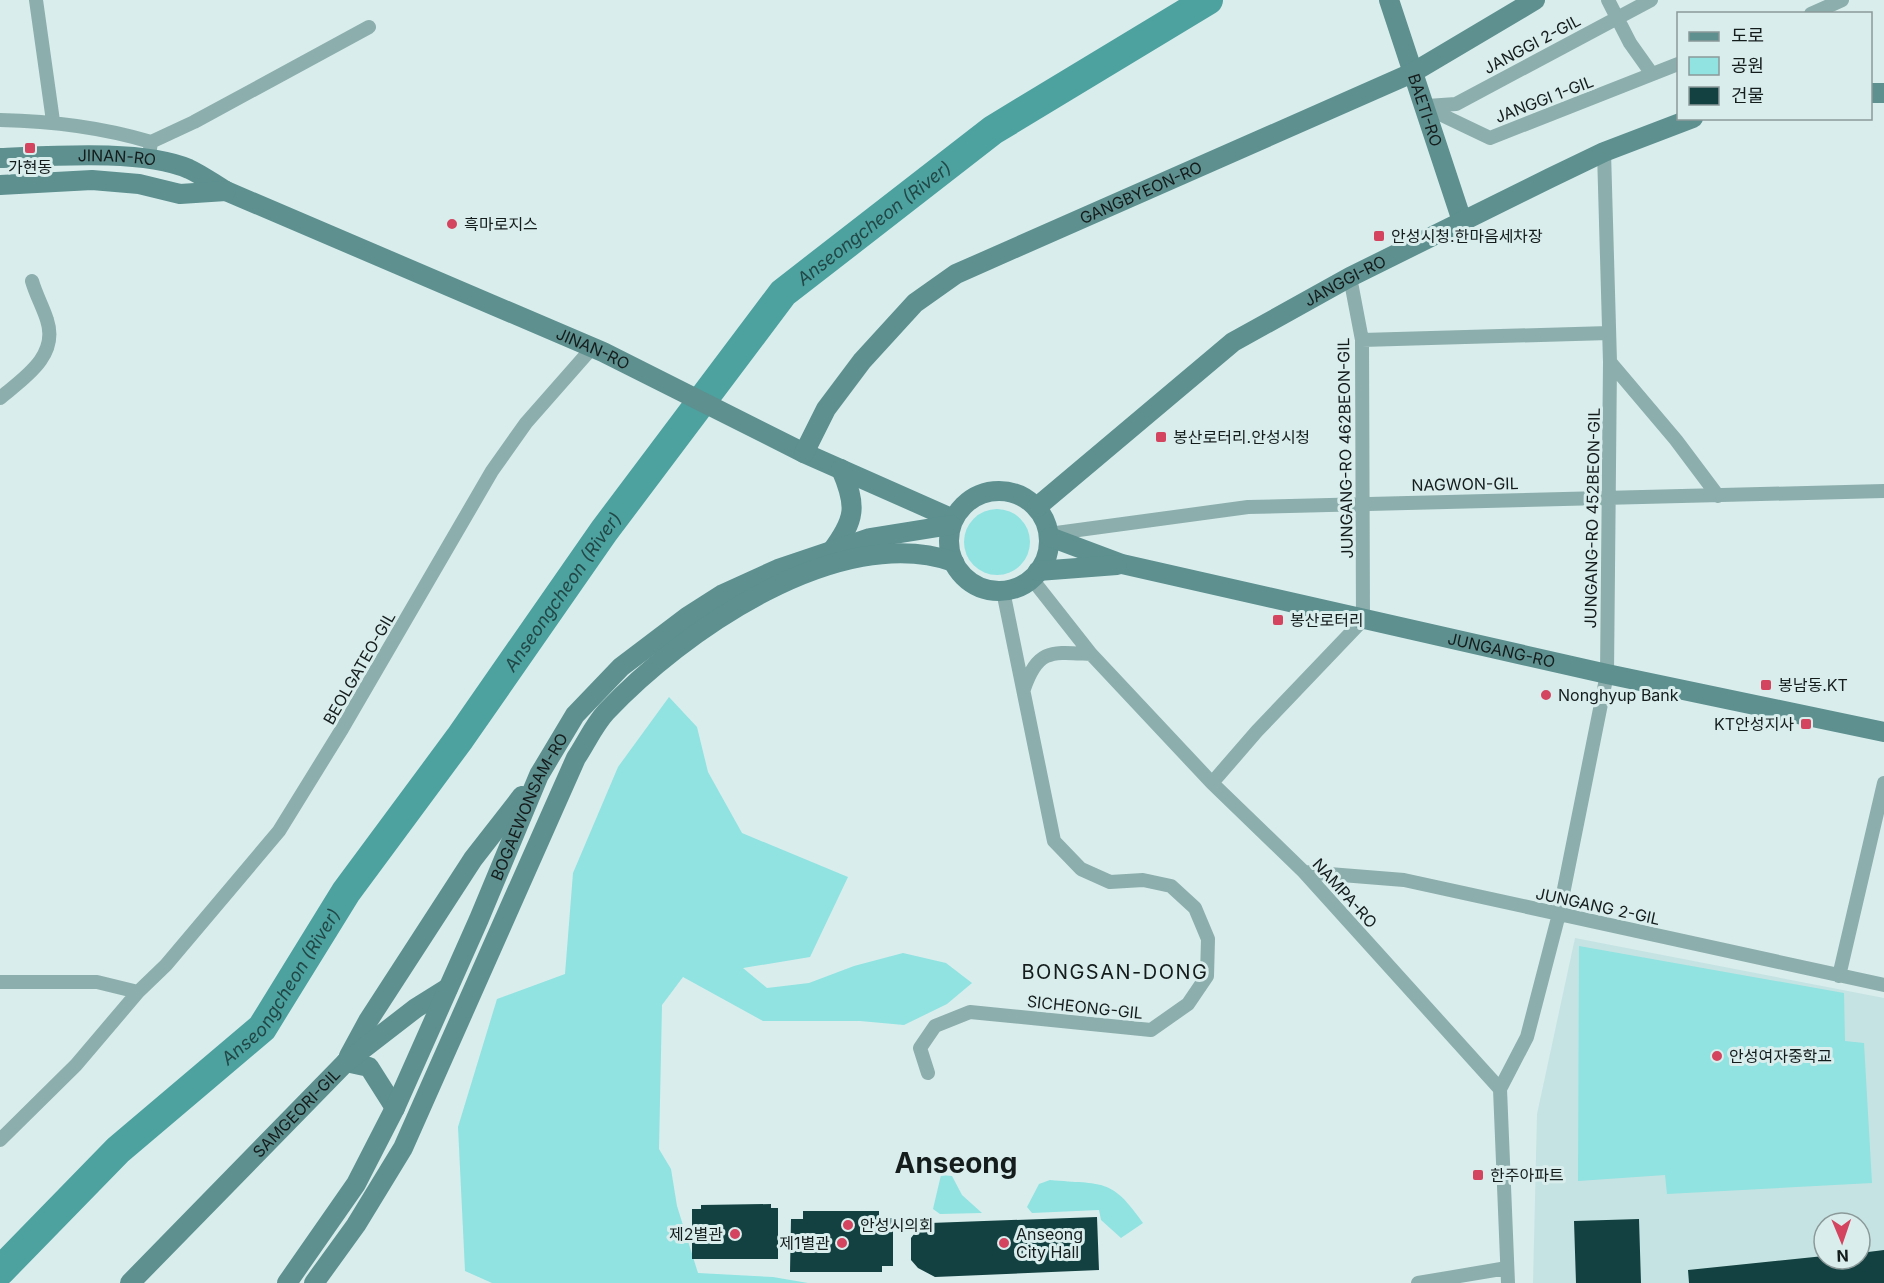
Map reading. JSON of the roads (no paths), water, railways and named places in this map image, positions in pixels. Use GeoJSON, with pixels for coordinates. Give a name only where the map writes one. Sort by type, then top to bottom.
{"type":"FeatureCollection","features":[{"type":"Feature","properties":{"kind":"main road","name":"BAETI-RO"},"geometry":{"type":"LineString","coordinates":[[1389,0],[1462,221]]}},
{"type":"Feature","properties":{"kind":"main road","name":"GANGBYEON-RO"},"geometry":{"type":"LineString","coordinates":[[804,453],[826,409],[862,361],[915,303],[956,274],[1410,66],[1535,0]]}},
{"type":"Feature","properties":{"kind":"main road","name":"JANGGI-RO"},"geometry":{"type":"LineString","coordinates":[[1037,507],[1233,342],[1350,277],[1462,221],[1604,152],[1689,120]]}},
{"type":"Feature","properties":{"kind":"main road","name":"JINAN-RO"},"geometry":{"type":"LineString","coordinates":[[0,158],[149,151],[188,169],[225,191],[481,298],[597,350],[804,453],[952,522]]}},
{"type":"Feature","properties":{"kind":"main road","name":"JINAN-RO"},"geometry":{"type":"LineString","coordinates":[[0,185],[92,180],[140,184],[180,194],[225,191]]}},
{"type":"Feature","properties":{"kind":"main road"},"geometry":{"type":"LineString","coordinates":[[831,552],[842,537],[851,518],[852,495],[841,469]]}},
{"type":"Feature","properties":{"kind":"main road"},"geometry":{"type":"LineString","coordinates":[[994,490],[1017,494],[1037,507],[1046,521],[1050,535],[1047,554],[1035,575],[1018,588],[1003,591],[985,590],[970,582],[950,554],[948,536],[952,522],[963,505],[977,495],[994,490]]}},
{"type":"Feature","properties":{"kind":"main road","name":"BOGAEWONSAM-RO"},"geometry":{"type":"LineString","coordinates":[[287,1283],[356,1184],[394,1108],[445,990],[479,919],[538,774],[575,715],[621,667],[687,617],[723,594],[778,569],[870,538],[952,522]]}},
{"type":"Feature","properties":{"kind":"main road","name":"JUNGANG-RO"},"geometry":{"type":"LineString","coordinates":[[1050,535],[1122,564],[1607,674],[1884,732]]}},
{"type":"Feature","properties":{"kind":"main road","name":"BOGAEWONSAM-RO"},"geometry":{"type":"LineString","coordinates":[[314,1283],[356,1225],[403,1148],[576,758],[605,714],[662,659],[709,625],[768,588],[839,562],[892,554],[930,554],[954,562]]}},
{"type":"Feature","properties":{"kind":"main road","name":"JUNGANG-RO"},"geometry":{"type":"LineString","coordinates":[[1035,575],[1122,564]]}},
{"type":"Feature","properties":{"kind":"main road"},"geometry":{"type":"LineString","coordinates":[[394,1108],[369,1067],[346,1062],[368,1021],[473,859],[538,774]]}},
{"type":"Feature","properties":{"kind":"main road","name":"SAMGEORI-GIL"},"geometry":{"type":"LineString","coordinates":[[130,1283],[346,1062],[416,1008],[485,966]]}},
{"type":"Feature","properties":{"kind":"street"},"geometry":{"type":"LineString","coordinates":[[36,0],[52,121]]}},
{"type":"Feature","properties":{"kind":"street"},"geometry":{"type":"LineString","coordinates":[[1608,0],[1652,74]]}},
{"type":"Feature","properties":{"kind":"street","name":"JANGGI 2-GIL"},"geometry":{"type":"LineString","coordinates":[[1425,106],[1456,104],[1651,0]]}},
{"type":"Feature","properties":{"kind":"street"},"geometry":{"type":"LineString","coordinates":[[1815,12],[1842,0]]}},
{"type":"Feature","properties":{"kind":"street"},"geometry":{"type":"LineString","coordinates":[[0,120],[52,121],[113,130],[149,151],[194,122],[369,27]]}},
{"type":"Feature","properties":{"kind":"street","name":"JANGGI 1-GIL"},"geometry":{"type":"LineString","coordinates":[[1425,106],[1490,138],[1677,64]]}},
{"type":"Feature","properties":{"kind":"street","name":"JUNGANG-RO 452BEON-GIL"},"geometry":{"type":"LineString","coordinates":[[1500,1089],[1527,1037],[1559,914],[1607,674],[1610,362],[1604,152]]}},
{"type":"Feature","properties":{"kind":"street","name":"JUNGANG-RO 462BEON-GIL"},"geometry":{"type":"LineString","coordinates":[[1350,277],[1362,339],[1363,620]]}},
{"type":"Feature","properties":{"kind":"street"},"geometry":{"type":"LineString","coordinates":[[0,398],[40,363],[50,344],[48,322],[32,281]]}},
{"type":"Feature","properties":{"kind":"street"},"geometry":{"type":"LineString","coordinates":[[1362,339],[1609,333]]}},
{"type":"Feature","properties":{"kind":"street","name":"BEOLGATEO-GIL"},"geometry":{"type":"LineString","coordinates":[[0,1140],[76,1065],[138,992],[166,965],[279,831],[342,729],[492,471],[526,423],[597,350]]}},
{"type":"Feature","properties":{"kind":"street"},"geometry":{"type":"LineString","coordinates":[[1610,362],[1676,440],[1718,496]]}},
{"type":"Feature","properties":{"kind":"street","name":"NAGWON-GIL"},"geometry":{"type":"LineString","coordinates":[[1050,535],[1248,507],[1884,491]]}},
{"type":"Feature","properties":{"kind":"street","name":"NAMPA-RO"},"geometry":{"type":"LineString","coordinates":[[1035,575],[1091,654],[1212,783],[1304,872],[1500,1089]]}},
{"type":"Feature","properties":{"kind":"street","name":"SICHEONG-GIL"},"geometry":{"type":"LineString","coordinates":[[928,1073],[920,1048],[935,1026],[970,1012],[1151,1030],[1188,1004],[1207,976],[1208,939],[1195,908],[1172,886],[1143,880],[1110,882],[1081,869],[1054,841],[1003,591]]}},
{"type":"Feature","properties":{"kind":"street"},"geometry":{"type":"LineString","coordinates":[[1212,783],[1257,731],[1363,620]]}},
{"type":"Feature","properties":{"kind":"street"},"geometry":{"type":"LineString","coordinates":[[1023,691],[1031,669],[1037,661],[1049,655],[1091,654]]}},
{"type":"Feature","properties":{"kind":"street"},"geometry":{"type":"LineString","coordinates":[[1839,976],[1884,783]]}},
{"type":"Feature","properties":{"kind":"street","name":"JUNGANG 2-GIL"},"geometry":{"type":"LineString","coordinates":[[1304,872],[1404,880],[1884,986]]}},
{"type":"Feature","properties":{"kind":"street"},"geometry":{"type":"LineString","coordinates":[[0,981],[97,982],[138,992]]}},
{"type":"Feature","properties":{"kind":"street"},"geometry":{"type":"LineString","coordinates":[[1500,1089],[1508,1283]]}},
{"type":"Feature","properties":{"kind":"street"},"geometry":{"type":"LineString","coordinates":[[1418,1283],[1507,1268]]}},
{"type":"Feature","properties":{"kind":"waterway","name":"Anseongcheon (River)"},"geometry":{"type":"LineString","coordinates":[[0,1271],[118,1150],[262,1028],[346,892],[460,738],[604,531],[783,293],[993,130],[1208,0]]}},
{"type":"Feature","properties":{"kind":"place","name":"가현동"},"geometry":{"type":"Point","coordinates":[30,148]}},
{"type":"Feature","properties":{"kind":"place","name":"흑마로지스"},"geometry":{"type":"Point","coordinates":[452,224]}},
{"type":"Feature","properties":{"kind":"place","name":"안성시청.한마음세차장"},"geometry":{"type":"Point","coordinates":[1379,236]}},
{"type":"Feature","properties":{"kind":"place","name":"봉산로터리.안성시청"},"geometry":{"type":"Point","coordinates":[1161,437]}},
{"type":"Feature","properties":{"kind":"place","name":"봉산로터리"},"geometry":{"type":"Point","coordinates":[1278,620]}},
{"type":"Feature","properties":{"kind":"place","name":"봉남동.KT"},"geometry":{"type":"Point","coordinates":[1766,685]}},
{"type":"Feature","properties":{"kind":"place","name":"Nonghyup Bank"},"geometry":{"type":"Point","coordinates":[1546,695]}},
{"type":"Feature","properties":{"kind":"place","name":"KT안성지사"},"geometry":{"type":"Point","coordinates":[1806,724]}},
{"type":"Feature","properties":{"kind":"place","name":"안성여자중학교"},"geometry":{"type":"Point","coordinates":[1717,1056]}},
{"type":"Feature","properties":{"kind":"place","name":"한주아파트"},"geometry":{"type":"Point","coordinates":[1478,1175]}},
{"type":"Feature","properties":{"kind":"place","name":"안성시의회"},"geometry":{"type":"Point","coordinates":[848,1225]}},
{"type":"Feature","properties":{"kind":"place","name":"제2별관"},"geometry":{"type":"Point","coordinates":[735,1234]}},
{"type":"Feature","properties":{"kind":"place","name":"제1별관"},"geometry":{"type":"Point","coordinates":[842,1243]}},
{"type":"Feature","properties":{"kind":"place","name":"Anseong City Hall"},"geometry":{"type":"Point","coordinates":[1004,1243]}},
{"type":"Feature","properties":{"kind":"district","name":"BONGSAN-DONG"},"geometry":{"type":"Point","coordinates":[1115,972]}},
{"type":"Feature","properties":{"kind":"district","name":"Anseong"},"geometry":{"type":"Point","coordinates":[956,1163]}}]}
